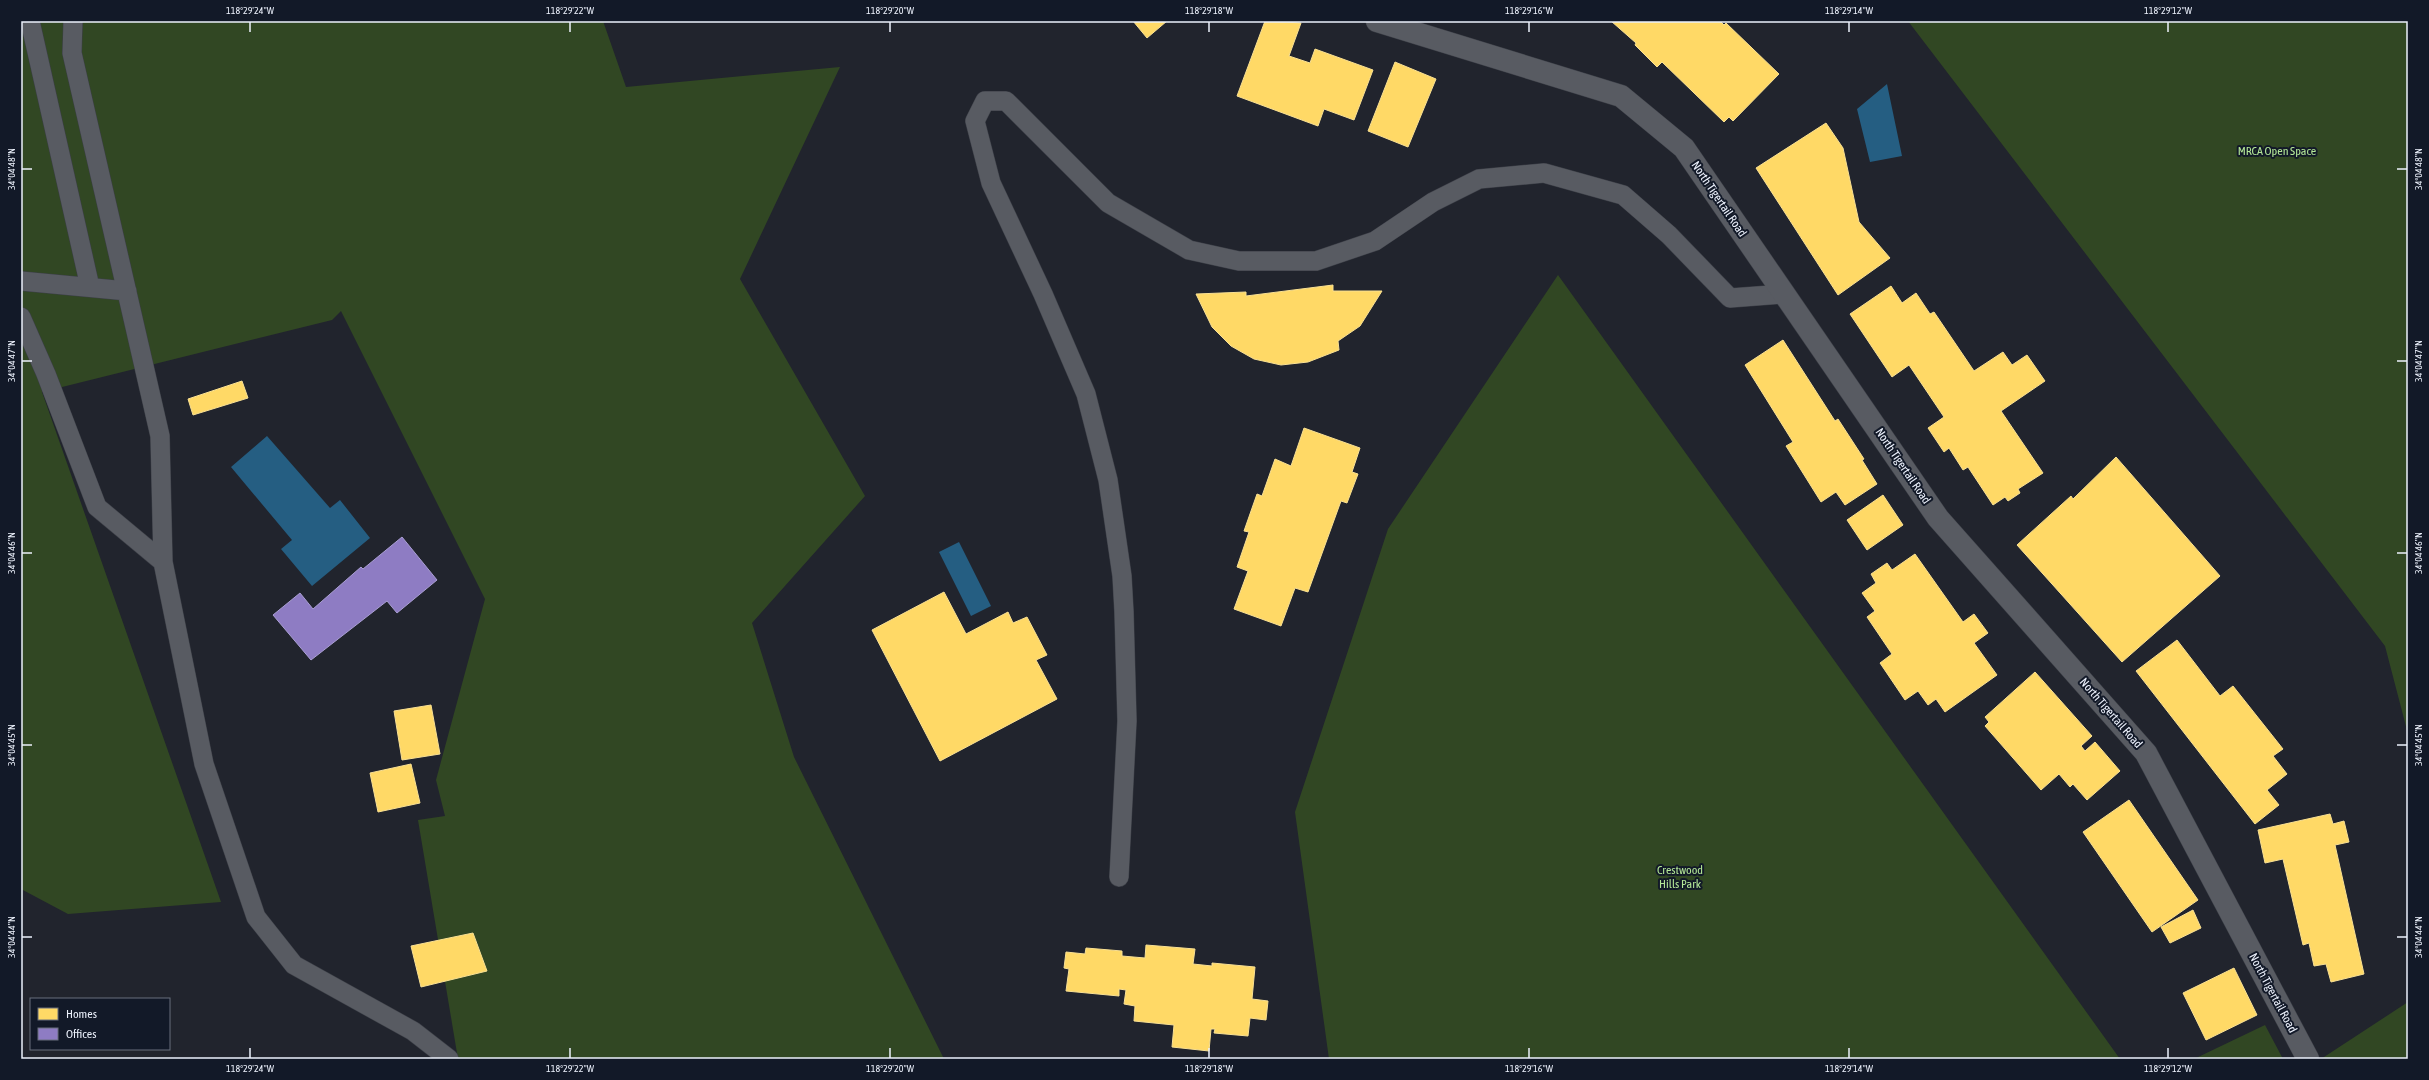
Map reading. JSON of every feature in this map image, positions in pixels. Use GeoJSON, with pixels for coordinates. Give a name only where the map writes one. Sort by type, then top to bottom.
{"type":"FeatureCollection","features":[{"type":"Feature","properties":{"kind":"street","name":"North Tigertail Road"},"geometry":{"type":"LineString","coordinates":[[1377,21],[1621,96],[1684,148],[1938,518],[2146,753],[2308,1059]]}},
{"type":"Feature","properties":{"kind":"lane"},"geometry":{"type":"LineString","coordinates":[[30,21],[90,287]]}},
{"type":"Feature","properties":{"kind":"lane"},"geometry":{"type":"LineString","coordinates":[[73,21],[72,53],[160,436],[163,562],[204,764],[256,916],[294,965],[413,1031],[449,1059]]}},
{"type":"Feature","properties":{"kind":"lane"},"geometry":{"type":"LineString","coordinates":[[1119,877],[1127,721],[1124,612],[1122,576],[1108,480],[1086,394],[1043,294],[991,183],[975,121],[985,101],[1006,101],[1108,203],[1189,250],[1239,261],[1316,261],[1375,241],[1433,202],[1479,179],[1544,172],[1623,195],[1669,235],[1730,298],[1784,294]]}},
{"type":"Feature","properties":{"kind":"lane"},"geometry":{"type":"LineString","coordinates":[[21,281],[127,291]]}},
{"type":"Feature","properties":{"kind":"lane"},"geometry":{"type":"LineString","coordinates":[[21,317],[46,374],[97,506],[163,562]]}},
{"type":"Feature","properties":{"kind":"green space"},"geometry":{"type":"Polygon","coordinates":[[[21,21],[603,21],[626,87],[840,67],[740,279],[865,496],[752,623],[794,757],[944,1059],[458,1059],[418,820],[445,816],[436,780],[485,599],[341,311],[332,320],[42,392],[221,902],[68,914],[21,889],[21,21]]]}},
{"type":"Feature","properties":{"kind":"green space","name":"MRCA Open Space"},"geometry":{"type":"Polygon","coordinates":[[[1908,21],[2408,21],[2408,734],[2385,646],[1908,21]]]}},
{"type":"Feature","properties":{"kind":"green space","name":"Crestwood Hills Park"},"geometry":{"type":"Polygon","coordinates":[[[1558,275],[2120,1059],[1329,1059],[1295,812],[1388,529],[1558,275]]]}},
{"type":"Feature","properties":{"kind":"green space"},"geometry":{"type":"Polygon","coordinates":[[[2408,1002],[2408,1059],[2321,1059],[2408,1002]]]}},
{"type":"Feature","properties":{"kind":"green space"},"geometry":{"type":"Polygon","coordinates":[[[2265,1025],[2283,1059],[2194,1059],[2265,1025]]]}},
{"type":"Feature","properties":{"kind":"water"},"geometry":{"type":"Polygon","coordinates":[[[1887,84],[1902,156],[1870,162],[1857,109],[1887,84]]]}},
{"type":"Feature","properties":{"kind":"water"},"geometry":{"type":"Polygon","coordinates":[[[267,436],[330,508],[340,500],[370,538],[312,586],[281,549],[292,540],[231,467],[267,436]]]}},
{"type":"Feature","properties":{"kind":"water"},"geometry":{"type":"Polygon","coordinates":[[[959,542],[991,606],[971,616],[939,552],[959,542]]]}},
{"type":"Feature","properties":{"kind":"building: Homes"},"geometry":{"type":"Polygon","coordinates":[[[1133,21],[1167,21],[1147,38],[1133,21]]]}},
{"type":"Feature","properties":{"kind":"building: Homes"},"geometry":{"type":"Polygon","coordinates":[[[1265,21],[1301,23],[1289,56],[1310,63],[1315,49],[1373,70],[1354,120],[1324,109],[1318,126],[1237,96],[1265,21]]]}},
{"type":"Feature","properties":{"kind":"building: Homes"},"geometry":{"type":"Polygon","coordinates":[[[1611,21],[1720,21],[1724,25],[1726,23],[1779,74],[1733,121],[1729,117],[1724,122],[1662,62],[1657,67],[1635,45],[1636,43],[1611,21]]]}},
{"type":"Feature","properties":{"kind":"building: Homes"},"geometry":{"type":"Polygon","coordinates":[[[1395,62],[1436,79],[1408,147],[1368,131],[1395,62]]]}},
{"type":"Feature","properties":{"kind":"building: Homes"},"geometry":{"type":"Polygon","coordinates":[[[1826,123],[1843,148],[1859,222],[1890,258],[1838,295],[1756,168],[1826,123]]]}},
{"type":"Feature","properties":{"kind":"building: Homes"},"geometry":{"type":"Polygon","coordinates":[[[1333,285],[1333,291],[1382,291],[1360,326],[1338,341],[1339,350],[1308,362],[1281,365],[1254,359],[1231,346],[1212,327],[1196,294],[1246,292],[1246,296],[1333,285]]]}},
{"type":"Feature","properties":{"kind":"building: Homes"},"geometry":{"type":"Polygon","coordinates":[[[1891,286],[1902,303],[1916,293],[1930,314],[1934,312],[1974,371],[2003,352],[2012,365],[2027,355],[2045,381],[2001,411],[2043,473],[2018,489],[2020,493],[2008,501],[2005,497],[1993,505],[1968,467],[1963,470],[1949,448],[1944,452],[1928,428],[1944,417],[1909,365],[1892,377],[1850,314],[1891,286]]]}},
{"type":"Feature","properties":{"kind":"building: Homes"},"geometry":{"type":"Polygon","coordinates":[[[1783,340],[1835,421],[1838,419],[1864,459],[1862,460],[1877,484],[1845,505],[1836,492],[1821,502],[1786,446],[1793,442],[1745,365],[1783,340]]]}},
{"type":"Feature","properties":{"kind":"building: Homes"},"geometry":{"type":"Polygon","coordinates":[[[242,381],[248,398],[193,415],[188,399],[242,381]]]}},
{"type":"Feature","properties":{"kind":"building: Homes"},"geometry":{"type":"Polygon","coordinates":[[[1304,428],[1360,448],[1352,472],[1358,474],[1347,503],[1341,501],[1308,592],[1295,588],[1281,626],[1234,609],[1248,571],[1237,567],[1249,532],[1244,531],[1257,494],[1262,496],[1275,459],[1291,466],[1304,428]]]}},
{"type":"Feature","properties":{"kind":"building: Homes"},"geometry":{"type":"Polygon","coordinates":[[[2116,457],[2220,576],[2122,662],[2017,545],[2071,496],[2073,499],[2116,457]]]}},
{"type":"Feature","properties":{"kind":"building: Homes"},"geometry":{"type":"Polygon","coordinates":[[[1883,495],[1903,525],[1867,550],[1847,520],[1883,495]]]}},
{"type":"Feature","properties":{"kind":"building: Homes"},"geometry":{"type":"Polygon","coordinates":[[[1915,554],[1963,622],[1974,614],[1988,633],[1974,643],[1997,675],[1945,712],[1936,699],[1928,705],[1918,691],[1905,700],[1880,663],[1892,654],[1867,617],[1875,611],[1862,593],[1876,583],[1871,574],[1887,563],[1892,570],[1915,554]]]}},
{"type":"Feature","properties":{"kind":"building: Homes"},"geometry":{"type":"Polygon","coordinates":[[[944,592],[966,634],[1008,612],[1013,623],[1027,617],[1047,655],[1036,660],[1057,699],[940,761],[872,630],[944,592]]]}},
{"type":"Feature","properties":{"kind":"building: Homes"},"geometry":{"type":"Polygon","coordinates":[[[2177,640],[2220,696],[2233,686],[2283,749],[2273,756],[2287,774],[2267,790],[2279,805],[2255,824],[2136,671],[2177,640]]]}},
{"type":"Feature","properties":{"kind":"building: Homes"},"geometry":{"type":"Polygon","coordinates":[[[2035,672],[2092,736],[2081,746],[2085,751],[2095,742],[2120,771],[2087,800],[2073,784],[2070,787],[2059,774],[2041,790],[1985,726],[1989,722],[1985,717],[2035,672]]]}},
{"type":"Feature","properties":{"kind":"building: Homes"},"geometry":{"type":"Polygon","coordinates":[[[431,705],[440,754],[402,760],[394,711],[431,705]]]}},
{"type":"Feature","properties":{"kind":"building: Homes"},"geometry":{"type":"Polygon","coordinates":[[[411,764],[420,803],[378,812],[370,773],[411,764]]]}},
{"type":"Feature","properties":{"kind":"building: Homes"},"geometry":{"type":"Polygon","coordinates":[[[2129,800],[2198,900],[2152,932],[2083,832],[2129,800]]]}},
{"type":"Feature","properties":{"kind":"building: Homes"},"geometry":{"type":"Polygon","coordinates":[[[2330,814],[2333,824],[2344,821],[2349,842],[2335,845],[2364,974],[2331,982],[2326,964],[2314,966],[2309,943],[2303,945],[2283,859],[2265,863],[2258,830],[2330,814]]]}},
{"type":"Feature","properties":{"kind":"building: Homes"},"geometry":{"type":"Polygon","coordinates":[[[2193,910],[2201,928],[2170,943],[2161,927],[2193,910]]]}},
{"type":"Feature","properties":{"kind":"building: Homes"},"geometry":{"type":"Polygon","coordinates":[[[473,933],[487,971],[421,987],[411,946],[473,933]]]}},
{"type":"Feature","properties":{"kind":"building: Homes"},"geometry":{"type":"Polygon","coordinates":[[[1146,945],[1195,949],[1193,964],[1212,966],[1212,963],[1255,967],[1252,999],[1268,1001],[1266,1020],[1250,1018],[1248,1036],[1214,1033],[1215,1029],[1211,1029],[1209,1051],[1172,1047],[1174,1025],[1134,1021],[1135,1006],[1124,1004],[1126,990],[1119,989],[1119,996],[1066,991],[1069,969],[1064,968],[1066,952],[1085,954],[1086,948],[1122,951],[1122,956],[1145,958],[1146,945]]]}},
{"type":"Feature","properties":{"kind":"building: Homes"},"geometry":{"type":"Polygon","coordinates":[[[2234,968],[2257,1015],[2206,1040],[2183,993],[2234,968]]]}},
{"type":"Feature","properties":{"kind":"building: Offices"},"geometry":{"type":"Polygon","coordinates":[[[402,537],[437,580],[397,613],[387,601],[311,660],[273,615],[300,593],[313,609],[361,567],[363,569],[402,537]]]}}]}
